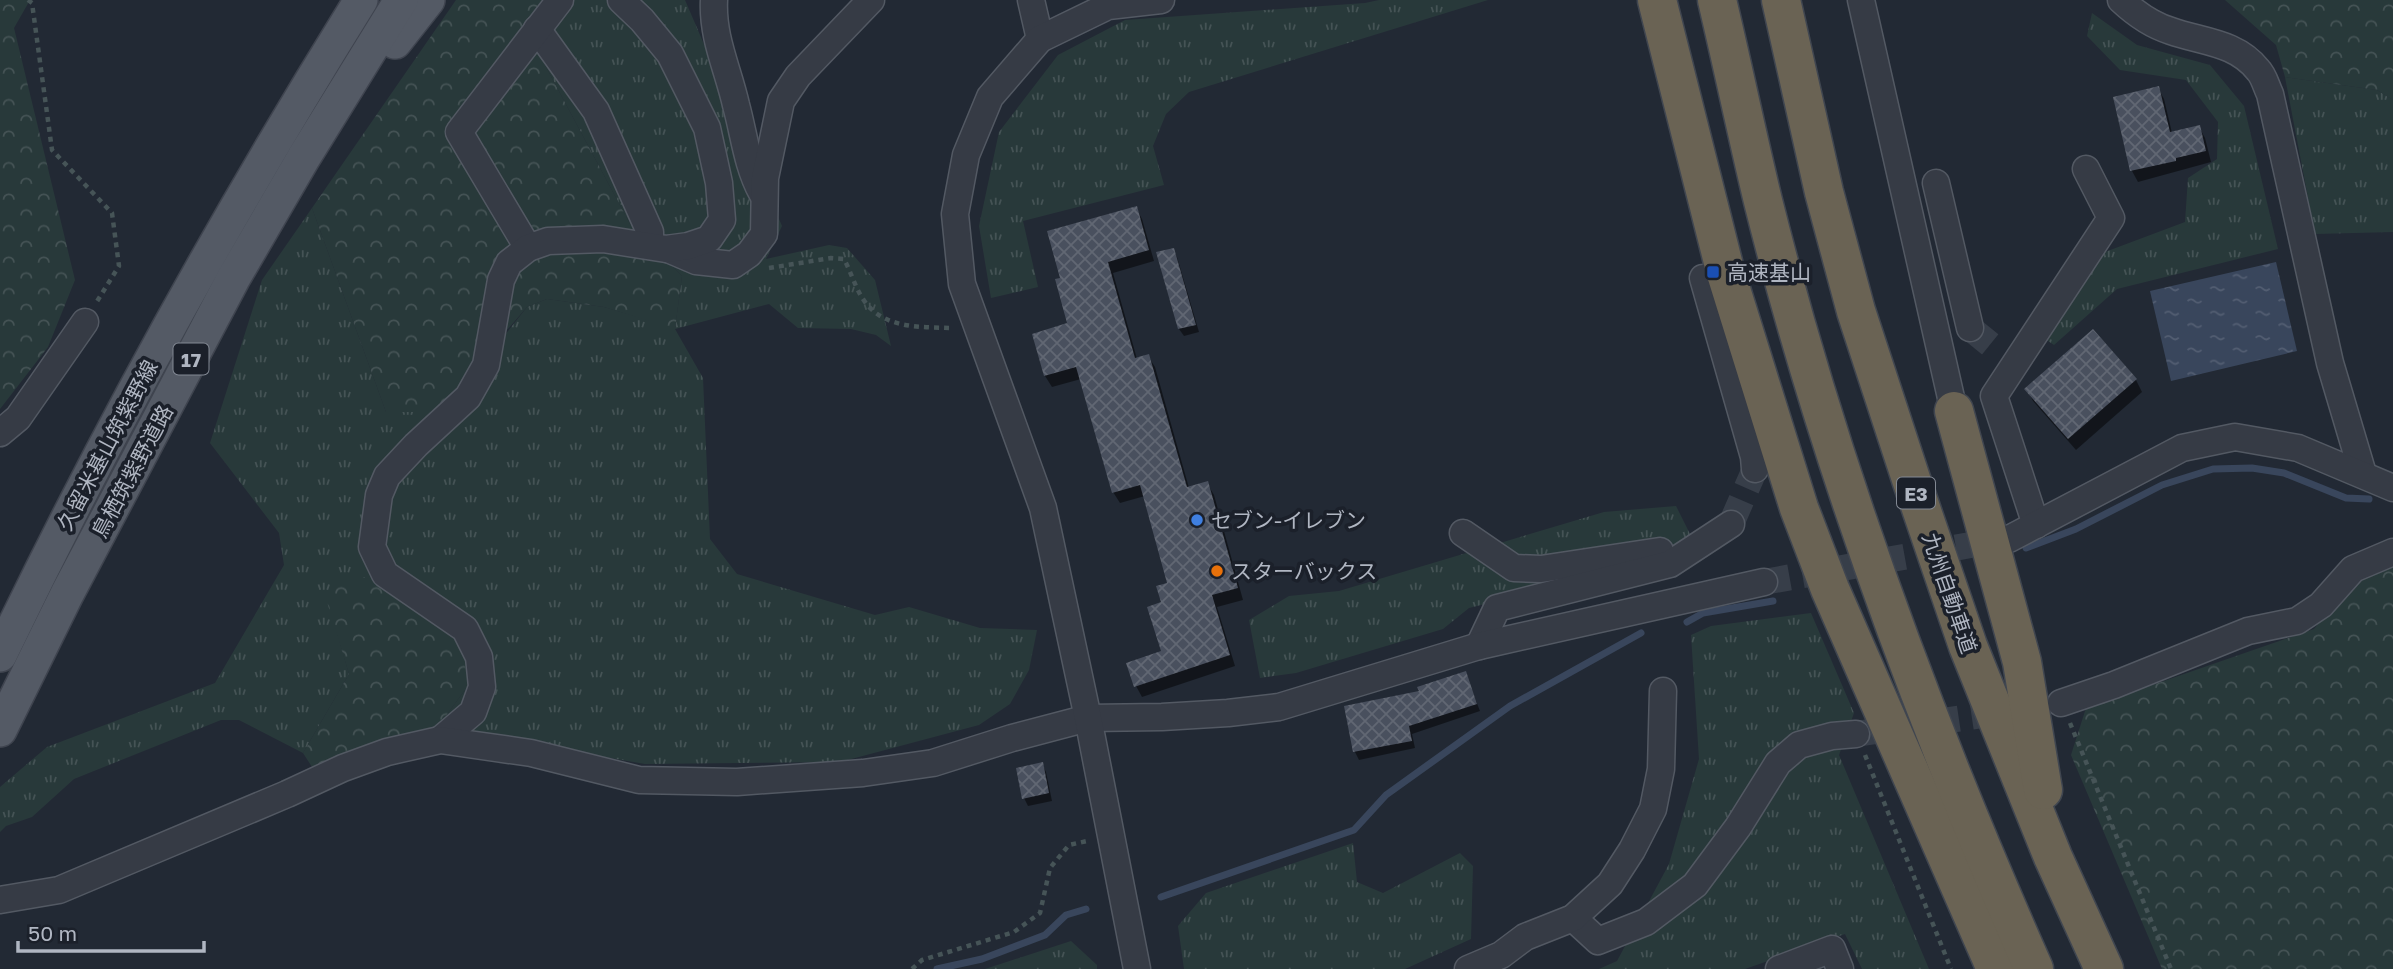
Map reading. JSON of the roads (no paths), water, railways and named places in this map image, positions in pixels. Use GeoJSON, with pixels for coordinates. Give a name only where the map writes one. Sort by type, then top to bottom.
{"type":"FeatureCollection","features":[{"type":"Feature","properties":{"kind":"highway"},"geometry":{"type":"LineString","coordinates":[[1657,0],[1726,270],[1799,508],[1830,589],[1996,969]]}},
{"type":"Feature","properties":{"kind":"highway"},"geometry":{"type":"LineString","coordinates":[[1717,0],[1763,202],[1852,502],[1908,662],[1995,880],[2034,969]]}},
{"type":"Feature","properties":{"kind":"highway","name":"九州自動車道"},"geometry":{"type":"LineString","coordinates":[[1781,0],[1824,192],[1856,311],[1968,646],[2053,857],[2104,969]]}},
{"type":"Feature","properties":{"kind":"highway"},"geometry":{"type":"LineString","coordinates":[[1954,411],[2022,662],[2053,857]]}},
{"type":"Feature","properties":{"kind":"main road","name":"17"},"geometry":{"type":"LineString","coordinates":[[281,129],[337,0]]}},
{"type":"Feature","properties":{"kind":"main road","name":"17"},"geometry":{"type":"LineString","coordinates":[[281,129],[361,0]]}},
{"type":"Feature","properties":{"kind":"main road","name":"鳥栖筑紫野道路"},"geometry":{"type":"LineString","coordinates":[[0,730],[67,594],[227,290],[304,157],[401,0]]}},
{"type":"Feature","properties":{"kind":"main road","name":"17"},"geometry":{"type":"LineString","coordinates":[[304,157],[428,0]]}},
{"type":"Feature","properties":{"kind":"main road","name":"久留米基山筑紫野線"},"geometry":{"type":"LineString","coordinates":[[0,655],[154,355],[281,129]]}},
{"type":"Feature","properties":{"kind":"street"},"geometry":{"type":"LineString","coordinates":[[528,248],[459,132],[559,0]]}},
{"type":"Feature","properties":{"kind":"street"},"geometry":{"type":"LineString","coordinates":[[440,740],[473,712],[482,687],[479,657],[465,629],[385,574],[372,547],[379,495],[387,476],[468,397],[486,365],[501,281],[509,263],[528,248],[548,241],[603,239],[658,247],[688,246],[709,239],[722,220],[719,183],[707,128],[670,54],[642,20],[621,0]]}},
{"type":"Feature","properties":{"kind":"street"},"geometry":{"type":"LineString","coordinates":[[714,0],[715,34],[736,103],[752,171],[765,197]]}},
{"type":"Feature","properties":{"kind":"street"},"geometry":{"type":"LineString","coordinates":[[537,29],[596,111],[658,247],[696,261],[733,265],[749,254],[764,234],[765,178],[781,101],[798,76],[871,0]]}},
{"type":"Feature","properties":{"kind":"street"},"geometry":{"type":"LineString","coordinates":[[1030,0],[1040,39]]}},
{"type":"Feature","properties":{"kind":"street"},"geometry":{"type":"LineString","coordinates":[[1137,969],[1088,718],[1043,508],[962,284],[955,214],[966,155],[990,97],[1040,39],[1108,6],[1161,0]]}},
{"type":"Feature","properties":{"kind":"street"},"geometry":{"type":"LineString","coordinates":[[1861,0],[1954,411]]}},
{"type":"Feature","properties":{"kind":"street"},"geometry":{"type":"LineString","coordinates":[[2121,0],[2137,15],[2169,31],[2213,42],[2239,52],[2259,71],[2270,94],[2330,363],[2363,474]]}},
{"type":"Feature","properties":{"kind":"street"},"geometry":{"type":"LineString","coordinates":[[2036,525],[1994,396],[2005,356],[2111,218],[2086,169]]}},
{"type":"Feature","properties":{"kind":"street"},"geometry":{"type":"LineString","coordinates":[[1936,183],[1970,328]]}},
{"type":"Feature","properties":{"kind":"street"},"geometry":{"type":"LineString","coordinates":[[1703,278],[1755,468]]}},
{"type":"Feature","properties":{"kind":"street"},"geometry":{"type":"LineString","coordinates":[[0,433],[18,418],[85,322]]}},
{"type":"Feature","properties":{"kind":"street"},"geometry":{"type":"LineString","coordinates":[[2009,538],[2182,448],[2235,437],[2298,447],[2393,488]]}},
{"type":"Feature","properties":{"kind":"street"},"geometry":{"type":"LineString","coordinates":[[1479,646],[1497,608],[1670,564],[1731,524]]}},
{"type":"Feature","properties":{"kind":"street"},"geometry":{"type":"LineString","coordinates":[[1463,533],[1514,568],[1541,569],[1594,562],[1703,543]]}},
{"type":"Feature","properties":{"kind":"street"},"geometry":{"type":"LineString","coordinates":[[2061,703],[2114,685],[2248,631],[2297,621],[2321,605],[2353,569],[2393,552]]}},
{"type":"Feature","properties":{"kind":"street"},"geometry":{"type":"LineString","coordinates":[[0,900],[59,890],[343,768],[387,752],[440,740],[531,752],[639,780],[737,782],[863,773],[933,763],[1088,718],[1228,713],[1279,707],[1479,646],[1764,582]]}},
{"type":"Feature","properties":{"kind":"street"},"geometry":{"type":"LineString","coordinates":[[1468,969],[1501,955],[1525,937],[1573,918],[1610,884],[1632,850],[1653,809],[1661,769],[1663,691]]}},
{"type":"Feature","properties":{"kind":"street"},"geometry":{"type":"LineString","coordinates":[[1573,918],[1598,941],[1646,922],[1695,885],[1738,827],[1778,763],[1799,745],[1832,736],[1856,734]]}},
{"type":"Feature","properties":{"kind":"street"},"geometry":{"type":"LineString","coordinates":[[1779,969],[1832,949],[1840,969]]}},
{"type":"Feature","properties":{"kind":"water"},"geometry":{"type":"Polygon","coordinates":[[[2276,262],[2297,351],[2171,381],[2150,291],[2276,262]]]}},
{"type":"Feature","properties":{"kind":"waterway"},"geometry":{"type":"LineString","coordinates":[[2026,548],[2076,529],[2162,485],[2213,469],[2252,468],[2284,473],[2346,498],[2369,499]]}},
{"type":"Feature","properties":{"kind":"waterway"},"geometry":{"type":"LineString","coordinates":[[1687,622],[1703,613],[1773,601]]}},
{"type":"Feature","properties":{"kind":"waterway"},"geometry":{"type":"LineString","coordinates":[[1161,897],[1354,830],[1386,795],[1510,706],[1641,633]]}},
{"type":"Feature","properties":{"kind":"waterway"},"geometry":{"type":"LineString","coordinates":[[937,969],[982,959],[1045,935],[1066,915],[1086,909]]}},
{"type":"Feature","properties":{"kind":"tunnel"},"geometry":{"type":"LineString","coordinates":[[1970,328],[1996,349]]}},
{"type":"Feature","properties":{"kind":"tunnel"},"geometry":{"type":"LineString","coordinates":[[1731,524],[1755,469]]}},
{"type":"Feature","properties":{"kind":"tunnel"},"geometry":{"type":"LineString","coordinates":[[1764,582],[2004,539]]}},
{"type":"Feature","properties":{"kind":"tunnel"},"geometry":{"type":"LineString","coordinates":[[1856,734],[2010,711]]}},
{"type":"Feature","properties":{"kind":"place","name":"高速基山"},"geometry":{"type":"Point","coordinates":[1713,272]}},
{"type":"Feature","properties":{"kind":"place","name":"セブン-イレブン"},"geometry":{"type":"Point","coordinates":[1197,520]}},
{"type":"Feature","properties":{"kind":"place","name":"スターバックス"},"geometry":{"type":"Point","coordinates":[1217,571]}}]}
